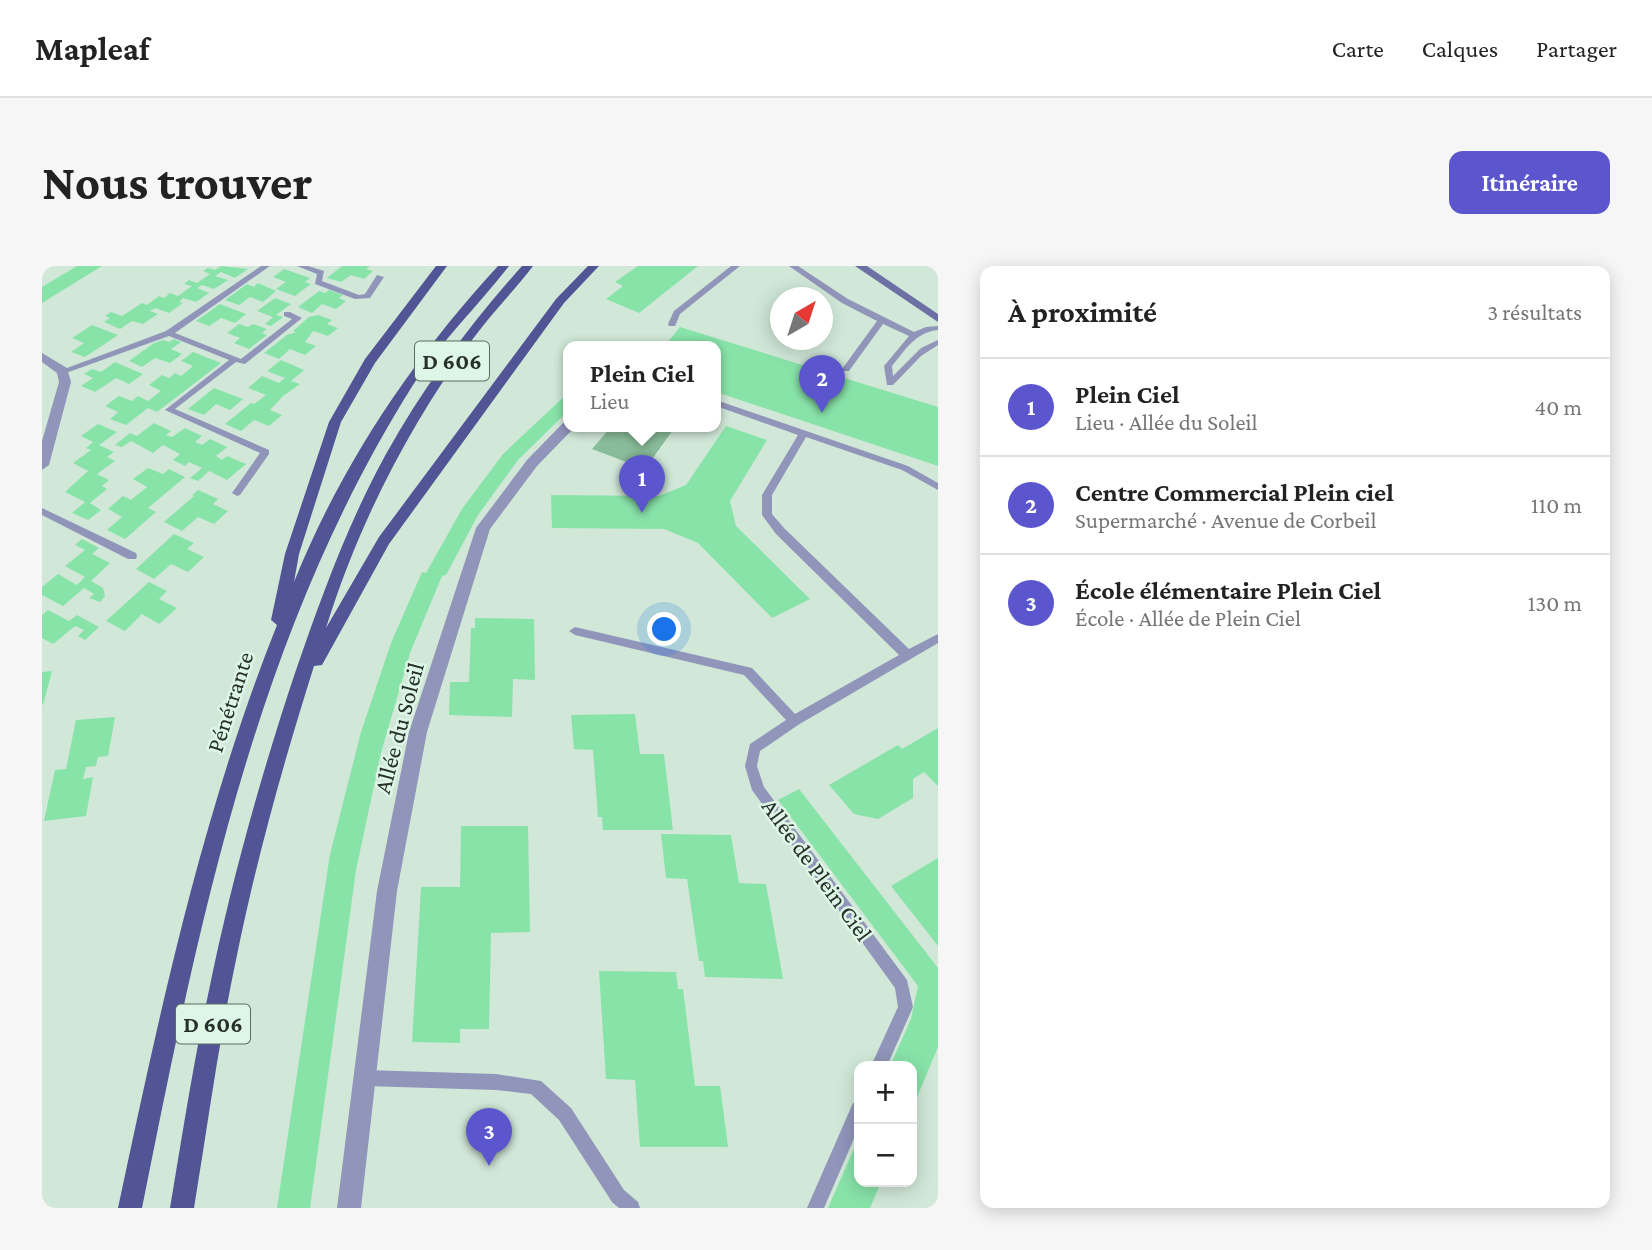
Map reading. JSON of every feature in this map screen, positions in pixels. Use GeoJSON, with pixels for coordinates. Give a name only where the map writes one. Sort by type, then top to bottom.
{"type":"FeatureCollection","features":[{"type":"Feature","properties":{"kind":"main road"},"geometry":{"type":"LineString","coordinates":[[273,652],[292,554],[335,422],[369,362],[442,266]]}},
{"type":"Feature","properties":{"kind":"main road","name":"Pénétrante"},"geometry":{"type":"LineString","coordinates":[[130,1208],[171,1011],[207,864],[273,652],[362,457],[407,385],[446,331],[504,266]]}},
{"type":"Feature","properties":{"kind":"main road","name":"D 606"},"geometry":{"type":"LineString","coordinates":[[182,1208],[221,981],[253,841],[277,754],[335,579],[361,518],[404,433],[433,387],[483,318],[528,266]]}},
{"type":"Feature","properties":{"kind":"main road"},"geometry":{"type":"LineString","coordinates":[[297,694],[383,541],[561,301],[594,266]]}},
{"type":"Feature","properties":{"kind":"main road"},"geometry":{"type":"LineString","coordinates":[[860,266],[938,319]]}},
{"type":"Feature","properties":{"kind":"street"},"geometry":{"type":"LineString","coordinates":[[42,357],[63,371],[64,394],[42,465]]}},
{"type":"Feature","properties":{"kind":"street","name":"Allée du Soleil"},"geometry":{"type":"LineString","coordinates":[[365,1078],[387,891],[418,732],[483,528],[532,463],[563,432]]}},
{"type":"Feature","properties":{"kind":"street"},"geometry":{"type":"LineString","coordinates":[[349,1208],[365,1078]]}},
{"type":"Feature","properties":{"kind":"lane"},"geometry":{"type":"LineString","coordinates":[[63,371],[169,333],[266,266]]}},
{"type":"Feature","properties":{"kind":"lane"},"geometry":{"type":"LineString","coordinates":[[301,266],[321,273],[318,282],[358,297],[367,296],[380,277]]}},
{"type":"Feature","properties":{"kind":"lane"},"geometry":{"type":"LineString","coordinates":[[672,324],[677,313],[736,266]]}},
{"type":"Feature","properties":{"kind":"lane"},"geometry":{"type":"LineString","coordinates":[[793,266],[845,301],[914,335]]}},
{"type":"Feature","properties":{"kind":"lane"},"geometry":{"type":"LineString","coordinates":[[169,333],[242,362],[298,318],[288,314]]}},
{"type":"Feature","properties":{"kind":"lane"},"geometry":{"type":"LineString","coordinates":[[846,369],[882,320]]}},
{"type":"Feature","properties":{"kind":"lane"},"geometry":{"type":"LineString","coordinates":[[937,344],[922,349],[902,374],[890,383],[888,366],[914,335],[924,327],[938,328]]}},
{"type":"Feature","properties":{"kind":"lane"},"geometry":{"type":"LineString","coordinates":[[235,359],[169,410],[266,452],[237,494]]}},
{"type":"Feature","properties":{"kind":"lane"},"geometry":{"type":"LineString","coordinates":[[721,405],[905,468],[938,487]]}},
{"type":"Feature","properties":{"kind":"lane"},"geometry":{"type":"LineString","coordinates":[[804,433],[767,495],[767,515],[780,531],[907,655]]}},
{"type":"Feature","properties":{"kind":"lane"},"geometry":{"type":"LineString","coordinates":[[42,511],[132,556]]}},
{"type":"Feature","properties":{"kind":"lane"},"geometry":{"type":"LineString","coordinates":[[575,631],[748,671],[794,721]]}},
{"type":"Feature","properties":{"kind":"lane","name":"Allée de Plein Ciel"},"geometry":{"type":"LineString","coordinates":[[880,1061],[905,1007],[902,985],[758,790],[751,766],[754,748],[827,696],[938,638]]}},
{"type":"Feature","properties":{"kind":"lane"},"geometry":{"type":"LineString","coordinates":[[365,1078],[496,1082],[536,1087],[565,1114],[618,1196],[632,1208]]}},
{"type":"Feature","properties":{"kind":"lane"},"geometry":{"type":"LineString","coordinates":[[815,1208],[854,1120]]}},
{"type":"Feature","properties":{"kind":"green space"},"geometry":{"type":"Polygon","coordinates":[[[607,432],[671,432],[645,469],[592,449],[607,432]]]}},
{"type":"Feature","properties":{"kind":"building"},"geometry":{"type":"Polygon","coordinates":[[[77,266],[102,266],[42,303],[42,287],[77,266]]]}},
{"type":"Feature","properties":{"kind":"building"},"geometry":{"type":"Polygon","coordinates":[[[221,266],[248,269],[235,278],[221,272],[215,276],[228,280],[214,289],[202,285],[197,288],[209,293],[196,302],[183,298],[179,302],[183,303],[169,313],[155,308],[150,311],[158,314],[143,324],[132,321],[120,329],[104,322],[110,318],[105,316],[111,312],[122,316],[142,303],[147,305],[159,296],[164,298],[170,293],[178,296],[192,286],[184,284],[189,280],[197,283],[210,274],[203,271],[208,268],[215,270],[221,266]]]}},
{"type":"Feature","properties":{"kind":"building"},"geometry":{"type":"Polygon","coordinates":[[[342,266],[370,266],[366,269],[373,271],[364,279],[351,275],[341,282],[327,278],[342,266]]]}},
{"type":"Feature","properties":{"kind":"building"},"geometry":{"type":"Polygon","coordinates":[[[638,266],[698,266],[639,313],[606,299],[623,286],[615,282],[638,266]]]}},
{"type":"Feature","properties":{"kind":"building"},"geometry":{"type":"Polygon","coordinates":[[[284,269],[310,278],[305,282],[311,284],[295,296],[276,289],[286,282],[273,277],[284,269]]]}},
{"type":"Feature","properties":{"kind":"building"},"geometry":{"type":"Polygon","coordinates":[[[258,283],[276,291],[263,302],[250,297],[239,305],[225,300],[247,284],[254,287],[258,283]]]}},
{"type":"Feature","properties":{"kind":"building"},"geometry":{"type":"Polygon","coordinates":[[[329,290],[343,295],[339,298],[346,301],[336,309],[322,304],[312,313],[298,307],[319,291],[325,293],[329,290]]]}},
{"type":"Feature","properties":{"kind":"building"},"geometry":{"type":"Polygon","coordinates":[[[275,298],[291,304],[276,315],[283,317],[271,326],[265,324],[273,317],[257,311],[275,298]]]}},
{"type":"Feature","properties":{"kind":"building"},"geometry":{"type":"Polygon","coordinates":[[[220,304],[246,314],[235,323],[221,318],[209,326],[196,321],[220,304]]]}},
{"type":"Feature","properties":{"kind":"building"},"geometry":{"type":"Polygon","coordinates":[[[318,315],[332,320],[327,324],[338,328],[328,336],[313,331],[305,342],[316,346],[305,355],[290,349],[279,359],[264,353],[287,335],[296,332],[293,331],[309,317],[318,315]]]}},
{"type":"Feature","properties":{"kind":"building"},"geometry":{"type":"Polygon","coordinates":[[[239,324],[248,327],[253,324],[267,329],[262,333],[267,335],[249,349],[234,343],[240,338],[227,333],[239,324]]]}},
{"type":"Feature","properties":{"kind":"building"},"geometry":{"type":"Polygon","coordinates":[[[92,325],[118,335],[85,357],[71,352],[84,343],[72,338],[92,325]]]}},
{"type":"Feature","properties":{"kind":"building"},"geometry":{"type":"Polygon","coordinates":[[[680,327],[938,407],[938,466],[721,394],[721,341],[669,341],[680,327]]]}},
{"type":"Feature","properties":{"kind":"building"},"geometry":{"type":"Polygon","coordinates":[[[174,339],[181,342],[171,349],[182,354],[170,363],[155,358],[142,367],[129,361],[154,343],[174,339]]]}},
{"type":"Feature","properties":{"kind":"building"},"geometry":{"type":"Polygon","coordinates":[[[193,352],[221,363],[157,412],[148,408],[126,425],[110,419],[118,412],[105,406],[119,396],[132,401],[138,396],[148,401],[161,391],[149,385],[162,375],[169,378],[175,373],[181,376],[193,366],[181,361],[193,352]]]}},
{"type":"Feature","properties":{"kind":"building"},"geometry":{"type":"Polygon","coordinates":[[[281,360],[304,370],[291,381],[300,384],[270,410],[282,415],[269,426],[254,420],[241,431],[225,424],[251,403],[254,404],[266,395],[248,388],[262,376],[279,383],[285,378],[267,371],[281,360]]]}},
{"type":"Feature","properties":{"kind":"building"},"geometry":{"type":"Polygon","coordinates":[[[115,362],[143,374],[129,384],[116,378],[95,392],[81,386],[93,378],[84,374],[92,369],[101,372],[115,362]]]}},
{"type":"Feature","properties":{"kind":"building"},"geometry":{"type":"Polygon","coordinates":[[[214,388],[243,399],[230,410],[216,404],[204,415],[188,409],[214,388]]]}},
{"type":"Feature","properties":{"kind":"building"},"geometry":{"type":"Polygon","coordinates":[[[563,398],[563,416],[518,460],[478,515],[446,575],[442,576],[410,653],[381,753],[356,870],[310,1208],[277,1208],[330,854],[361,732],[391,643],[422,572],[426,573],[462,509],[503,454],[563,398]]]}},
{"type":"Feature","properties":{"kind":"building"},"geometry":{"type":"Polygon","coordinates":[[[154,423],[171,431],[166,435],[172,437],[185,428],[202,436],[195,442],[202,445],[210,439],[227,447],[216,456],[222,460],[227,456],[246,464],[227,480],[209,471],[198,481],[190,478],[202,468],[189,462],[185,466],[173,460],[180,454],[163,445],[153,453],[131,441],[122,447],[115,445],[130,433],[137,436],[154,423]]]}},
{"type":"Feature","properties":{"kind":"building"},"geometry":{"type":"Polygon","coordinates":[[[98,424],[117,432],[99,445],[114,452],[107,457],[115,461],[97,474],[109,480],[102,486],[107,489],[90,503],[101,510],[88,520],[72,513],[85,502],[65,492],[88,471],[73,463],[91,450],[86,448],[93,442],[81,436],[98,424]]]}},
{"type":"Feature","properties":{"kind":"building"},"geometry":{"type":"Polygon","coordinates":[[[726,426],[767,440],[730,501],[736,526],[810,599],[772,618],[698,543],[664,529],[552,528],[551,495],[659,496],[686,485],[726,426]]]}},
{"type":"Feature","properties":{"kind":"building"},"geometry":{"type":"Polygon","coordinates":[[[148,468],[163,474],[169,469],[185,477],[148,508],[156,512],[125,539],[107,530],[122,517],[108,509],[123,496],[131,500],[147,487],[133,479],[148,468]]]}},
{"type":"Feature","properties":{"kind":"building"},"geometry":{"type":"Polygon","coordinates":[[[198,490],[218,499],[213,504],[228,511],[214,524],[198,517],[182,531],[164,522],[194,496],[192,495],[198,490]]]}},
{"type":"Feature","properties":{"kind":"building"},"geometry":{"type":"Polygon","coordinates":[[[174,534],[194,543],[187,549],[204,557],[188,572],[171,564],[154,579],[136,569],[174,534]]]}},
{"type":"Feature","properties":{"kind":"building"},"geometry":{"type":"Polygon","coordinates":[[[82,539],[99,548],[92,554],[110,563],[91,581],[103,588],[105,596],[100,602],[89,598],[94,594],[84,588],[63,606],[42,595],[42,587],[58,574],[77,585],[85,577],[65,566],[85,550],[75,545],[82,539]]]}},
{"type":"Feature","properties":{"kind":"building"},"geometry":{"type":"Polygon","coordinates":[[[149,582],[167,591],[159,599],[177,608],[159,624],[142,614],[125,631],[106,621],[149,582]]]}},
{"type":"Feature","properties":{"kind":"building"},"geometry":{"type":"Polygon","coordinates":[[[48,610],[69,621],[77,615],[99,627],[85,640],[78,636],[84,630],[75,626],[53,644],[42,638],[42,615],[48,610]]]}},
{"type":"Feature","properties":{"kind":"building"},"geometry":{"type":"Polygon","coordinates":[[[475,618],[534,619],[535,680],[513,679],[512,717],[449,715],[450,682],[469,682],[471,628],[475,628],[475,618]]]}},
{"type":"Feature","properties":{"kind":"building"},"geometry":{"type":"Polygon","coordinates":[[[52,671],[43,705],[42,672],[52,671]]]}},
{"type":"Feature","properties":{"kind":"building"},"geometry":{"type":"Polygon","coordinates":[[[635,714],[640,754],[664,754],[673,830],[603,830],[602,817],[598,817],[593,750],[574,749],[571,715],[635,714]]]}},
{"type":"Feature","properties":{"kind":"building"},"geometry":{"type":"Polygon","coordinates":[[[115,717],[108,756],[98,757],[96,766],[86,767],[83,779],[93,777],[86,816],[44,821],[55,770],[66,769],[76,720],[115,717]]]}},
{"type":"Feature","properties":{"kind":"building"},"geometry":{"type":"Polygon","coordinates":[[[938,728],[938,786],[924,772],[913,779],[913,798],[878,819],[854,814],[829,785],[898,745],[902,749],[938,728]]]}},
{"type":"Feature","properties":{"kind":"building"},"geometry":{"type":"Polygon","coordinates":[[[799,789],[938,968],[938,1047],[917,1097],[917,1061],[892,1061],[911,1019],[918,986],[778,800],[799,789]]]}},
{"type":"Feature","properties":{"kind":"building"},"geometry":{"type":"Polygon","coordinates":[[[461,826],[528,826],[530,932],[491,933],[489,1029],[460,1029],[460,1043],[412,1042],[421,887],[460,887],[461,826]]]}},
{"type":"Feature","properties":{"kind":"building"},"geometry":{"type":"Polygon","coordinates":[[[661,834],[731,835],[739,883],[766,884],[783,979],[705,977],[703,961],[699,961],[687,879],[666,878],[661,834]]]}},
{"type":"Feature","properties":{"kind":"building"},"geometry":{"type":"Polygon","coordinates":[[[938,858],[938,946],[891,886],[938,858]]]}},
{"type":"Feature","properties":{"kind":"building"},"geometry":{"type":"Polygon","coordinates":[[[599,971],[676,972],[678,989],[683,989],[695,1086],[720,1086],[728,1147],[640,1147],[635,1080],[606,1079],[599,971]]]}},
{"type":"Feature","properties":{"kind":"building"},"geometry":{"type":"Polygon","coordinates":[[[854,1148],[854,1187],[879,1187],[870,1208],[828,1208],[854,1148]]]}},
{"type":"Feature","properties":{"kind":"place","name":"Centre Commercial Plein ciel"},"geometry":{"type":"Point","coordinates":[822,413]}},
{"type":"Feature","properties":{"kind":"place","name":"Plein Ciel"},"geometry":{"type":"Point","coordinates":[642,513]}},
{"type":"Feature","properties":{"kind":"place","name":"École élémentaire Plein Ciel"},"geometry":{"type":"Point","coordinates":[489,1166]}}]}
